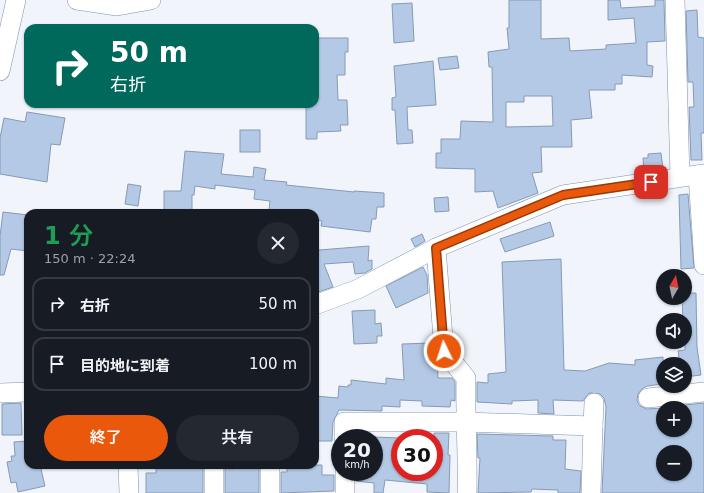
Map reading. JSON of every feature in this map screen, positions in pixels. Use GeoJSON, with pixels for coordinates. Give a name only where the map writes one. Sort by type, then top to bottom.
{"type":"FeatureCollection","features":[{"type":"Feature","properties":{"kind":"street"},"geometry":{"type":"LineString","coordinates":[[0,71],[16,0]]}},
{"type":"Feature","properties":{"kind":"street"},"geometry":{"type":"LineString","coordinates":[[77,0],[117,6],[151,0]]}},
{"type":"Feature","properties":{"kind":"street"},"geometry":{"type":"LineString","coordinates":[[675,0],[704,265]]}},
{"type":"Feature","properties":{"kind":"street"},"geometry":{"type":"LineString","coordinates":[[319,304],[358,290],[436,248],[563,195],[694,175]]}},
{"type":"Feature","properties":{"kind":"street"},"geometry":{"type":"LineString","coordinates":[[436,248],[444,351],[466,378],[465,422],[468,449],[467,493]]}},
{"type":"Feature","properties":{"kind":"street"},"geometry":{"type":"LineString","coordinates":[[0,393],[24,392]]}},
{"type":"Feature","properties":{"kind":"street"},"geometry":{"type":"LineString","coordinates":[[648,398],[704,392]]}},
{"type":"Feature","properties":{"kind":"street"},"geometry":{"type":"LineString","coordinates":[[591,493],[594,403]]}},
{"type":"Feature","properties":{"kind":"street"},"geometry":{"type":"LineString","coordinates":[[344,429],[344,422],[465,422],[593,426]]}},
{"type":"Feature","properties":{"kind":"street"},"geometry":{"type":"LineString","coordinates":[[128,469],[129,493]]}},
{"type":"Feature","properties":{"kind":"street"},"geometry":{"type":"LineString","coordinates":[[214,469],[214,493]]}},
{"type":"Feature","properties":{"kind":"street"},"geometry":{"type":"LineString","coordinates":[[270,469],[270,493]]}},
{"type":"Feature","properties":{"kind":"street"},"geometry":{"type":"LineString","coordinates":[[345,481],[345,493]]}},
{"type":"Feature","properties":{"kind":"building"},"geometry":{"type":"Polygon","coordinates":[[[509,0],[541,0],[541,39],[569,38],[570,51],[606,49],[606,45],[636,43],[634,18],[608,20],[608,0],[620,0],[621,8],[655,6],[655,0],[664,0],[665,41],[647,42],[647,65],[653,66],[652,77],[622,75],[622,84],[615,84],[615,90],[589,90],[592,118],[571,120],[572,147],[541,147],[542,172],[532,173],[538,193],[498,208],[493,191],[475,192],[475,169],[436,168],[436,153],[441,153],[441,139],[460,139],[461,121],[493,122],[492,67],[489,67],[488,52],[509,49],[507,28],[509,28],[509,0]],[[524,96],[524,102],[506,102],[506,127],[553,126],[552,96],[524,96]]]}},
{"type":"Feature","properties":{"kind":"building"},"geometry":{"type":"Polygon","coordinates":[[[412,3],[414,41],[394,43],[392,4],[412,3]]]}},
{"type":"Feature","properties":{"kind":"building"},"geometry":{"type":"Polygon","coordinates":[[[697,10],[698,37],[704,38],[704,133],[701,133],[702,160],[691,160],[689,107],[694,107],[693,82],[688,82],[686,11],[697,10]]]}},
{"type":"Feature","properties":{"kind":"building"},"geometry":{"type":"Polygon","coordinates":[[[319,38],[348,38],[348,52],[345,52],[345,75],[337,75],[338,100],[347,100],[348,125],[340,125],[341,131],[317,132],[317,139],[306,139],[306,108],[319,108],[319,38]]]}},
{"type":"Feature","properties":{"kind":"building"},"geometry":{"type":"Polygon","coordinates":[[[457,56],[459,68],[440,70],[438,58],[457,56]]]}},
{"type":"Feature","properties":{"kind":"building"},"geometry":{"type":"Polygon","coordinates":[[[433,61],[436,105],[407,107],[408,130],[412,130],[413,143],[397,144],[395,110],[392,110],[392,98],[396,97],[394,66],[433,61]]]}},
{"type":"Feature","properties":{"kind":"building"},"geometry":{"type":"Polygon","coordinates":[[[27,112],[65,118],[60,145],[51,144],[47,182],[0,174],[0,138],[4,118],[25,122],[27,112]]]}},
{"type":"Feature","properties":{"kind":"building"},"geometry":{"type":"Polygon","coordinates":[[[240,130],[260,130],[260,152],[240,152],[240,130]]]}},
{"type":"Feature","properties":{"kind":"building"},"geometry":{"type":"Polygon","coordinates":[[[185,151],[224,154],[221,174],[253,177],[254,167],[266,169],[264,180],[287,182],[286,185],[354,192],[384,193],[384,207],[377,207],[376,219],[372,219],[370,232],[321,226],[322,221],[319,221],[319,209],[269,209],[270,201],[254,199],[255,190],[215,185],[215,189],[195,186],[194,195],[192,195],[192,209],[164,209],[164,191],[181,191],[185,151]]]}},
{"type":"Feature","properties":{"kind":"building"},"geometry":{"type":"Polygon","coordinates":[[[661,153],[663,169],[644,171],[643,158],[648,158],[648,154],[661,153]]]}},
{"type":"Feature","properties":{"kind":"building"},"geometry":{"type":"Polygon","coordinates":[[[128,184],[141,186],[138,206],[125,204],[128,184]]]}},
{"type":"Feature","properties":{"kind":"building"},"geometry":{"type":"Polygon","coordinates":[[[688,194],[694,268],[681,269],[679,195],[688,194]]]}},
{"type":"Feature","properties":{"kind":"building"},"geometry":{"type":"Polygon","coordinates":[[[448,197],[449,211],[435,212],[434,198],[448,197]]]}},
{"type":"Feature","properties":{"kind":"building"},"geometry":{"type":"Polygon","coordinates":[[[3,212],[24,215],[24,251],[11,249],[4,275],[0,275],[0,236],[3,212]]]}},
{"type":"Feature","properties":{"kind":"building"},"geometry":{"type":"Polygon","coordinates":[[[550,222],[554,236],[505,252],[500,239],[550,222]]]}},
{"type":"Feature","properties":{"kind":"building"},"geometry":{"type":"Polygon","coordinates":[[[422,234],[425,241],[415,247],[411,239],[422,234]]]}},
{"type":"Feature","properties":{"kind":"building"},"geometry":{"type":"Polygon","coordinates":[[[369,246],[368,261],[372,260],[372,269],[365,273],[355,274],[353,262],[324,264],[333,287],[319,292],[319,250],[369,246]]]}},
{"type":"Feature","properties":{"kind":"building"},"geometry":{"type":"Polygon","coordinates":[[[561,259],[564,370],[585,371],[609,363],[635,365],[635,360],[656,358],[656,385],[647,386],[642,389],[638,394],[637,400],[639,405],[646,409],[656,408],[656,437],[692,437],[692,404],[704,403],[704,493],[602,493],[606,407],[604,398],[600,394],[589,393],[583,401],[553,400],[554,414],[538,413],[538,400],[512,401],[512,404],[477,402],[477,382],[488,383],[488,374],[506,372],[502,262],[561,259]]]}},
{"type":"Feature","properties":{"kind":"building"},"geometry":{"type":"Polygon","coordinates":[[[423,267],[427,275],[428,293],[396,308],[386,286],[423,267]]]}},
{"type":"Feature","properties":{"kind":"building"},"geometry":{"type":"Polygon","coordinates":[[[692,293],[696,293],[697,347],[701,375],[692,376],[692,357],[679,357],[678,351],[692,349],[692,313],[683,313],[682,305],[692,305],[692,293]]]}},
{"type":"Feature","properties":{"kind":"building"},"geometry":{"type":"Polygon","coordinates":[[[375,310],[375,324],[381,323],[382,336],[377,336],[377,343],[354,344],[352,311],[375,310]]]}},
{"type":"Feature","properties":{"kind":"building"},"geometry":{"type":"Polygon","coordinates":[[[432,343],[433,352],[437,359],[438,378],[452,378],[455,382],[455,401],[451,400],[450,407],[422,406],[422,401],[400,400],[400,407],[382,406],[382,411],[339,410],[333,422],[333,429],[331,429],[331,441],[319,441],[319,396],[338,398],[339,386],[348,387],[348,385],[351,385],[351,380],[386,384],[386,378],[404,380],[402,344],[432,343]]]}},
{"type":"Feature","properties":{"kind":"building"},"geometry":{"type":"Polygon","coordinates":[[[21,403],[22,435],[2,435],[2,404],[21,403]]]}},
{"type":"Feature","properties":{"kind":"building"},"geometry":{"type":"Polygon","coordinates":[[[443,433],[449,433],[449,493],[427,492],[427,484],[396,481],[443,481],[443,433]]]}},
{"type":"Feature","properties":{"kind":"building"},"geometry":{"type":"Polygon","coordinates":[[[477,434],[553,436],[553,440],[566,440],[565,469],[581,471],[580,493],[558,493],[558,490],[532,489],[531,492],[478,493],[480,458],[478,458],[477,434]]]}},
{"type":"Feature","properties":{"kind":"building"},"geometry":{"type":"Polygon","coordinates":[[[383,437],[391,438],[391,481],[385,480],[383,493],[374,493],[374,483],[356,481],[383,481],[383,437]]]}},
{"type":"Feature","properties":{"kind":"building"},"geometry":{"type":"Polygon","coordinates":[[[24,441],[24,469],[41,469],[45,486],[18,492],[16,482],[11,483],[7,462],[12,461],[11,456],[15,456],[14,442],[24,441]]]}},
{"type":"Feature","properties":{"kind":"building"},"geometry":{"type":"Polygon","coordinates":[[[319,465],[322,465],[322,475],[331,475],[331,481],[334,481],[334,491],[281,493],[281,472],[287,472],[287,469],[319,469],[319,465]]]}},
{"type":"Feature","properties":{"kind":"building"},"geometry":{"type":"Polygon","coordinates":[[[156,469],[203,469],[203,493],[146,493],[146,473],[156,473],[156,469]]]}},
{"type":"Feature","properties":{"kind":"building"},"geometry":{"type":"Polygon","coordinates":[[[225,469],[259,469],[259,493],[225,493],[225,469]]]}},
{"type":"Feature","properties":{"kind":"route"},"geometry":{"type":"LineString","coordinates":[[444,351],[436,248],[563,195],[651,182]]}}]}
